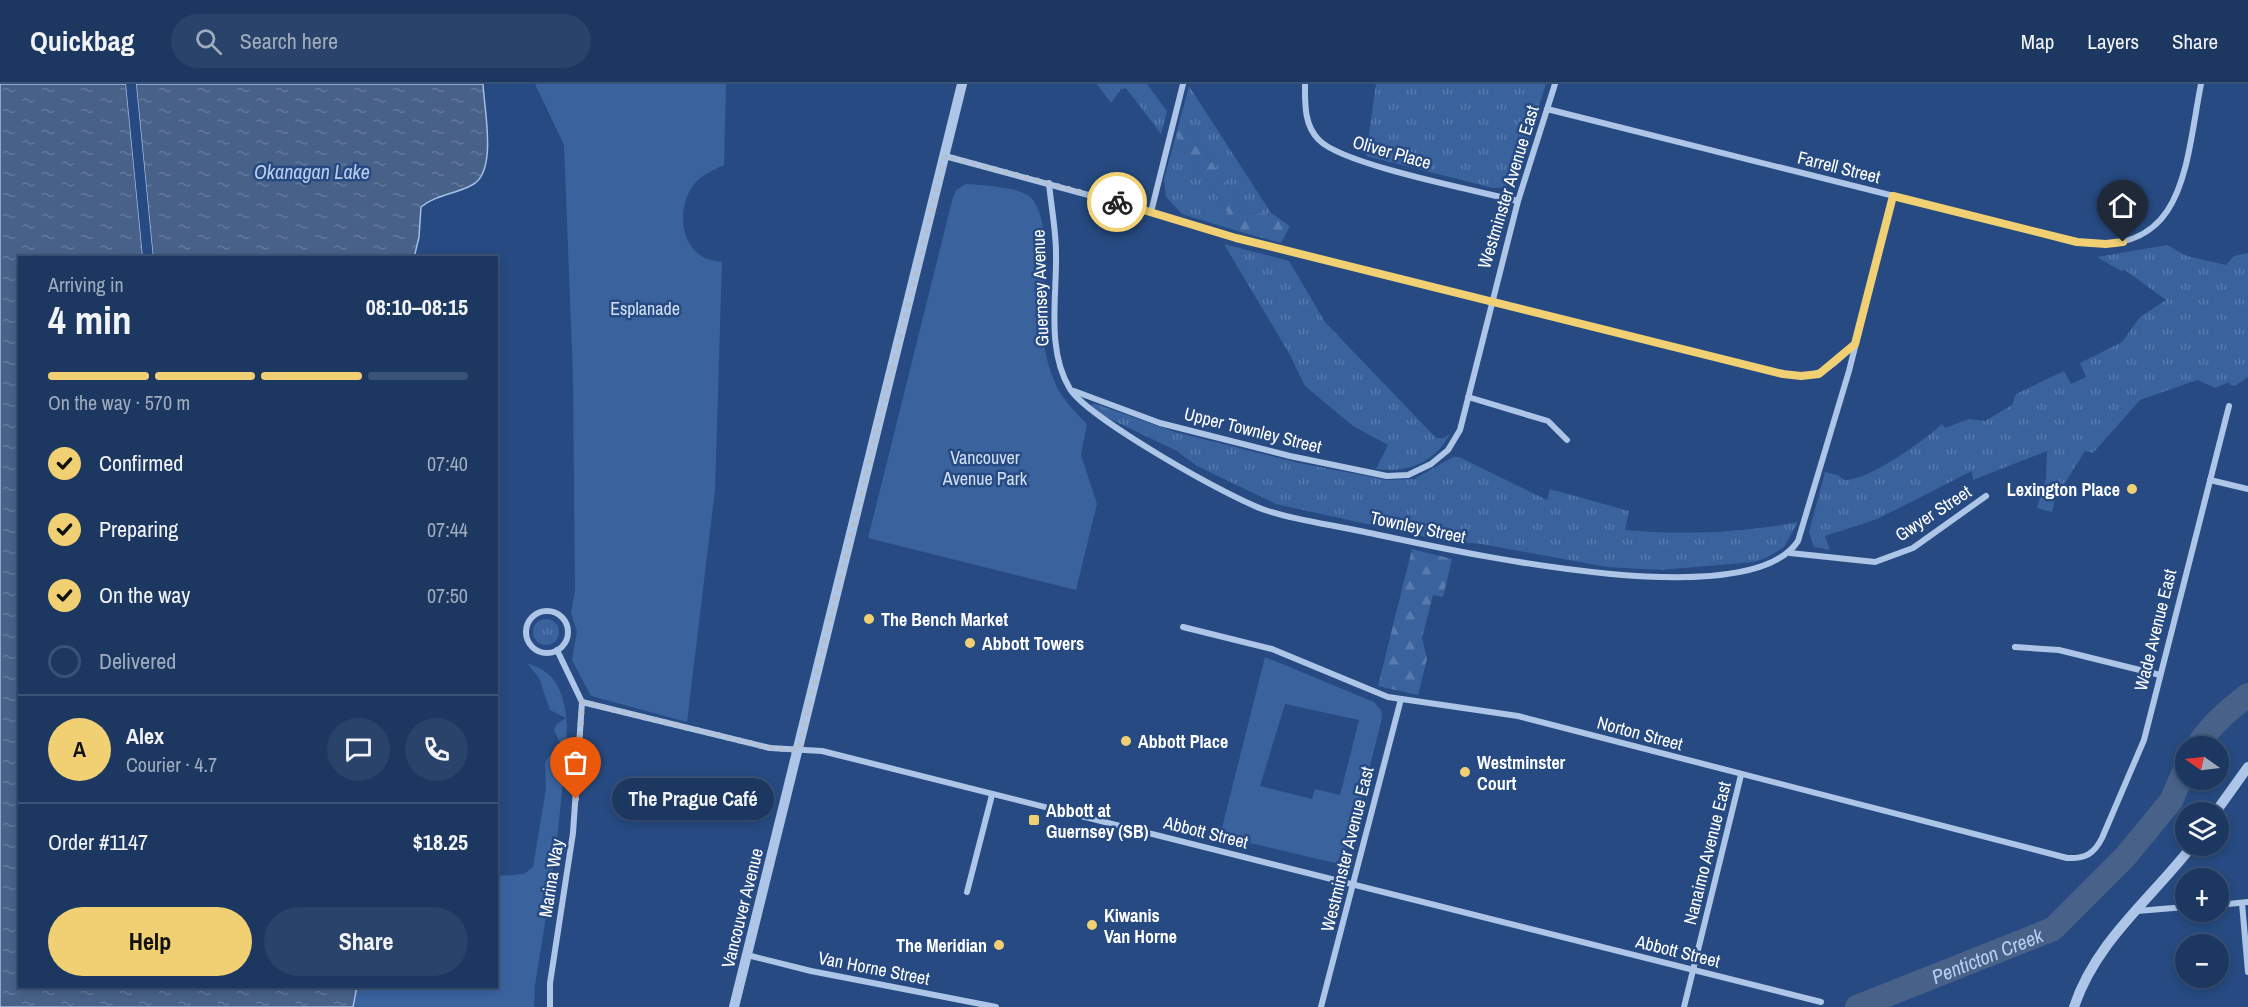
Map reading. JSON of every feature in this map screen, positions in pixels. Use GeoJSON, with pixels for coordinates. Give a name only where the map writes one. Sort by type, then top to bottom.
{"type":"FeatureCollection","features":[{"type":"Feature","properties":{"kind":"street","name":"Vancouver Avenue"},"geometry":{"type":"LineString","coordinates":[[734,1007],[962,84]]}},
{"type":"Feature","properties":{"kind":"street"},"geometry":{"type":"LineString","coordinates":[[1151,212],[1183,84]]}},
{"type":"Feature","properties":{"kind":"street","name":"Oliver Place"},"geometry":{"type":"LineString","coordinates":[[1305,84],[1307,119],[1321,142],[1334,150],[1364,162],[1518,201]]}},
{"type":"Feature","properties":{"kind":"street","name":"Westminster Avenue East"},"geometry":{"type":"LineString","coordinates":[[1431,464],[1448,450],[1460,430],[1518,201],[1555,84]]}},
{"type":"Feature","properties":{"kind":"street","name":"Farrell Street"},"geometry":{"type":"LineString","coordinates":[[1547,109],[2092,244],[2132,240],[2156,226],[2168,211],[2178,188],[2200,84]]}},
{"type":"Feature","properties":{"kind":"street"},"geometry":{"type":"LineString","coordinates":[[945,156],[1049,183],[1236,238],[1792,376],[1819,374],[1855,344]]}},
{"type":"Feature","properties":{"kind":"street","name":"Guernsey Avenue"},"geometry":{"type":"LineString","coordinates":[[1049,183],[1056,249],[1056,351],[1070,389]]}},
{"type":"Feature","properties":{"kind":"street"},"geometry":{"type":"LineString","coordinates":[[1790,553],[1804,529],[1893,196]]}},
{"type":"Feature","properties":{"kind":"street","name":"Upper Townley Street"},"geometry":{"type":"LineString","coordinates":[[1070,389],[1160,423],[1312,461],[1387,476],[1408,476],[1431,464]]}},
{"type":"Feature","properties":{"kind":"street","name":"Townley Street"},"geometry":{"type":"LineString","coordinates":[[1070,389],[1094,414],[1224,491],[1267,511],[1451,550],[1578,571],[1634,576],[1706,575],[1756,570],[1790,553]]}},
{"type":"Feature","properties":{"kind":"street"},"geometry":{"type":"LineString","coordinates":[[1468,397],[1548,421],[1567,440]]}},
{"type":"Feature","properties":{"kind":"street","name":"Wade Avenue East"},"geometry":{"type":"LineString","coordinates":[[2092,853],[2102,838],[2144,740],[2229,406]]}},
{"type":"Feature","properties":{"kind":"street"},"geometry":{"type":"LineString","coordinates":[[2210,480],[2248,489]]}},
{"type":"Feature","properties":{"kind":"street","name":"Gwyer Street"},"geometry":{"type":"LineString","coordinates":[[1790,553],[1875,562],[1913,548],[1986,496]]}},
{"type":"Feature","properties":{"kind":"street"},"geometry":{"type":"LineString","coordinates":[[550,612],[566,623],[566,641],[557,650],[544,653],[537,651],[528,640],[527,627],[537,614],[550,612]]}},
{"type":"Feature","properties":{"kind":"street","name":"Norton Street"},"geometry":{"type":"LineString","coordinates":[[1184,627],[1272,649],[1388,697],[1518,716],[2067,858],[2085,857],[2092,853]]}},
{"type":"Feature","properties":{"kind":"street"},"geometry":{"type":"LineString","coordinates":[[2015,646],[2058,650],[2160,675]]}},
{"type":"Feature","properties":{"kind":"street","name":"Marina Way"},"geometry":{"type":"LineString","coordinates":[[550,1007],[549,983],[573,833],[582,702],[557,650]]}},
{"type":"Feature","properties":{"kind":"street","name":"Westminster Avenue East"},"geometry":{"type":"LineString","coordinates":[[1321,1007],[1401,699]]}},
{"type":"Feature","properties":{"kind":"street","name":"Abbott Street"},"geometry":{"type":"LineString","coordinates":[[582,702],[770,748],[822,751],[1821,1002]]}},
{"type":"Feature","properties":{"kind":"street"},"geometry":{"type":"LineString","coordinates":[[2223,802],[2248,767]]}},
{"type":"Feature","properties":{"kind":"street","name":"Nanaimo Avenue East"},"geometry":{"type":"LineString","coordinates":[[1684,1007],[1741,775]]}},
{"type":"Feature","properties":{"kind":"street"},"geometry":{"type":"LineString","coordinates":[[967,892],[992,795]]}},
{"type":"Feature","properties":{"kind":"street"},"geometry":{"type":"LineString","coordinates":[[2074,1007],[2091,966],[2104,947],[2184,856]]}},
{"type":"Feature","properties":{"kind":"street"},"geometry":{"type":"LineString","coordinates":[[2229,904],[2245,902],[2248,972]]}},
{"type":"Feature","properties":{"kind":"street"},"geometry":{"type":"LineString","coordinates":[[2137,911],[2175,908]]}},
{"type":"Feature","properties":{"kind":"street","name":"Van Horne Street"},"geometry":{"type":"LineString","coordinates":[[747,955],[811,971],[996,1007]]}},
{"type":"Feature","properties":{"kind":"green space","name":"Esplanade"},"geometry":{"type":"Polygon","coordinates":[[[535,84],[726,84],[724,165],[705,174],[696,182],[690,190],[683,211],[685,232],[694,250],[705,258],[722,262],[715,490],[687,722],[591,696],[572,660],[577,631],[571,613],[575,591],[573,376],[564,145],[535,84]]]}},
{"type":"Feature","properties":{"kind":"green space"},"geometry":{"type":"Polygon","coordinates":[[[1097,84],[1147,84],[1167,111],[1161,134],[1126,88],[1121,89],[1111,103],[1097,84]]]}},
{"type":"Feature","properties":{"kind":"green space"},"geometry":{"type":"Polygon","coordinates":[[[1376,84],[1546,84],[1514,184],[1493,188],[1366,156],[1376,84]]]}},
{"type":"Feature","properties":{"kind":"green space"},"geometry":{"type":"Polygon","coordinates":[[[1189,86],[1271,213],[1246,214],[1181,116],[1189,86]]]}},
{"type":"Feature","properties":{"kind":"green space"},"geometry":{"type":"Polygon","coordinates":[[[1181,116],[1246,214],[1271,213],[1290,226],[1281,243],[1241,232],[1176,135],[1181,116]]]}},
{"type":"Feature","properties":{"kind":"green space"},"geometry":{"type":"Polygon","coordinates":[[[1176,135],[1241,232],[1182,214],[1166,197],[1164,179],[1176,135]]]}},
{"type":"Feature","properties":{"kind":"green space","name":"Vancouver Avenue Park"},"geometry":{"type":"Polygon","coordinates":[[[966,184],[999,187],[1023,193],[1029,196],[1037,206],[1041,220],[1044,237],[1042,321],[1045,351],[1051,373],[1060,392],[1087,424],[1081,455],[1097,504],[1076,590],[868,538],[953,197],[956,190],[966,184]]]}},
{"type":"Feature","properties":{"kind":"green space"},"geometry":{"type":"Polygon","coordinates":[[[1224,244],[1289,261],[1325,322],[1436,438],[1444,438],[1450,434],[1444,444],[1428,459],[1409,468],[1376,469],[1388,445],[1353,426],[1305,386],[1290,355],[1224,244]]]}},
{"type":"Feature","properties":{"kind":"green space"},"geometry":{"type":"Polygon","coordinates":[[[2167,245],[2187,256],[2226,265],[2234,256],[2248,253],[2248,377],[2235,386],[2230,385],[2229,382],[2216,388],[2197,380],[2140,400],[2093,453],[2085,451],[2055,499],[2052,512],[2037,508],[2046,478],[2047,451],[1973,480],[1972,471],[1877,519],[1825,536],[1830,550],[1814,547],[1809,532],[1825,472],[1838,475],[1844,480],[1854,479],[1880,468],[1909,450],[1942,424],[1945,428],[1969,419],[1985,421],[2012,405],[2016,394],[2064,371],[2071,384],[2086,377],[2080,363],[2122,342],[2140,317],[2166,300],[2125,270],[2121,271],[2097,257],[2167,245]]]}},
{"type":"Feature","properties":{"kind":"green space"},"geometry":{"type":"Polygon","coordinates":[[[1093,403],[1175,432],[1299,463],[1387,480],[1414,479],[1453,457],[1459,457],[1547,500],[1550,489],[1629,511],[1625,530],[1712,532],[1755,529],[1798,522],[1784,547],[1766,558],[1754,562],[1660,570],[1607,567],[1481,544],[1444,541],[1276,504],[1197,466],[1177,451],[1104,416],[1091,406],[1093,403]]]}},
{"type":"Feature","properties":{"kind":"green space"},"geometry":{"type":"Polygon","coordinates":[[[1412,549],[1452,559],[1443,597],[1433,595],[1422,638],[1427,659],[1418,695],[1378,686],[1412,549]]]}},
{"type":"Feature","properties":{"kind":"green space"},"geometry":{"type":"Polygon","coordinates":[[[546,619],[555,623],[559,632],[555,641],[546,645],[537,641],[533,632],[537,623],[546,619]]]}},
{"type":"Feature","properties":{"kind":"green space"},"geometry":{"type":"Polygon","coordinates":[[[1265,657],[1374,702],[1381,710],[1382,718],[1352,838],[1345,854],[1335,863],[1220,836],[1265,657]],[[1285,704],[1260,786],[1312,799],[1315,789],[1340,795],[1359,720],[1285,704]]]}},
{"type":"Feature","properties":{"kind":"green space"},"geometry":{"type":"Polygon","coordinates":[[[527,663],[543,670],[554,681],[560,691],[566,712],[567,723],[566,745],[558,829],[535,985],[534,1007],[353,1007],[357,988],[498,988],[498,876],[524,874],[533,867],[546,789],[545,762],[552,752],[565,750],[565,743],[559,741],[554,730],[557,724],[566,718],[550,710],[539,678],[527,663]]]}},
{"type":"Feature","properties":{"kind":"water"},"geometry":{"type":"Polygon","coordinates":[[[0,84],[126,84],[143,256],[18,256],[18,988],[357,988],[353,1007],[0,1007],[0,84]]]}},
{"type":"Feature","properties":{"kind":"water","name":"Okanagan Lake"},"geometry":{"type":"Polygon","coordinates":[[[136,84],[483,84],[488,139],[485,167],[480,178],[472,185],[421,207],[419,237],[414,256],[153,256],[136,84]]]}},
{"type":"Feature","properties":{"kind":"pier"},"geometry":{"type":"Polygon","coordinates":[[[126,84],[129,84],[146,256],[143,256],[126,84]]]}},
{"type":"Feature","properties":{"kind":"pier"},"geometry":{"type":"Polygon","coordinates":[[[133,84],[136,84],[153,256],[150,256],[133,84]]]}},
{"type":"Feature","properties":{"kind":"waterway","name":"Penticton Creek"},"geometry":{"type":"LineString","coordinates":[[2204,736],[2213,725],[2248,695]]}},
{"type":"Feature","properties":{"kind":"waterway","name":"Penticton Creek"},"geometry":{"type":"LineString","coordinates":[[1857,1007],[2053,929],[2125,857],[2171,801],[2176,790]]}},
{"type":"Feature","properties":{"kind":"way so far"},"geometry":{"type":"LineString","coordinates":[[576,799],[582,702],[770,748],[798,750],[945,156],[1117,202]]}},
{"type":"Feature","properties":{"kind":"place","name":"Lexington Place"},"geometry":{"type":"Point","coordinates":[2132,489]}},
{"type":"Feature","properties":{"kind":"place","name":"The Bench Market"},"geometry":{"type":"Point","coordinates":[869,619]}},
{"type":"Feature","properties":{"kind":"place","name":"Abbott Towers"},"geometry":{"type":"Point","coordinates":[970,643]}},
{"type":"Feature","properties":{"kind":"place","name":"Abbott Place"},"geometry":{"type":"Point","coordinates":[1126,741]}},
{"type":"Feature","properties":{"kind":"place","name":"Westminster Court"},"geometry":{"type":"Point","coordinates":[1465,772]}},
{"type":"Feature","properties":{"kind":"place","name":"The Prague Café"},"geometry":{"type":"Point","coordinates":[576,799]}},
{"type":"Feature","properties":{"kind":"place","name":"Abbott at Guernsey (SB)"},"geometry":{"type":"Point","coordinates":[1034,820]}},
{"type":"Feature","properties":{"kind":"place","name":"Kiwanis Van Horne"},"geometry":{"type":"Point","coordinates":[1092,925]}},
{"type":"Feature","properties":{"kind":"place","name":"The Meridian"},"geometry":{"type":"Point","coordinates":[999,945]}},
{"type":"Feature","properties":{"kind":"route"},"geometry":{"type":"LineString","coordinates":[[1117,202],[1236,238],[1792,376],[1819,374],[1855,344],[1893,196],[2077,242],[2092,244],[2123,242]]}}]}
